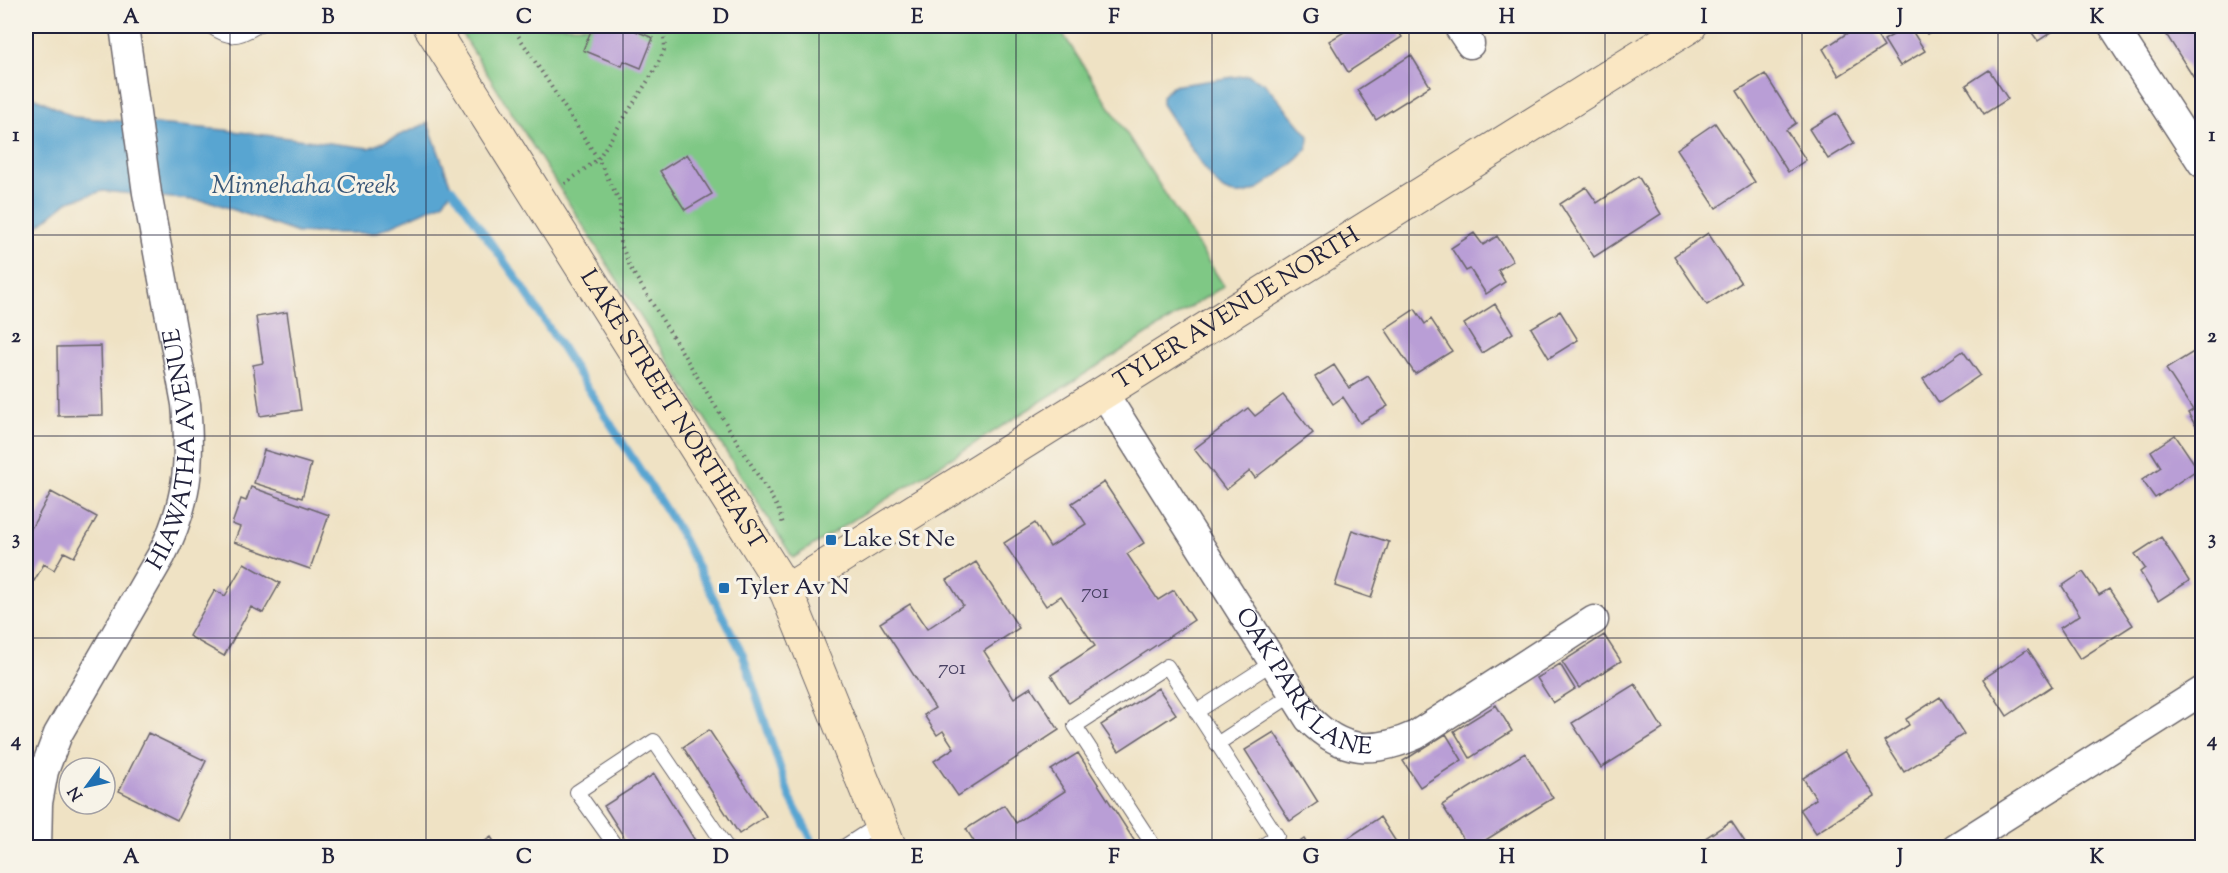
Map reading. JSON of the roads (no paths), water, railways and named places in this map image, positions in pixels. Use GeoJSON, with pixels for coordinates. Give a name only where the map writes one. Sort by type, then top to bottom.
{"type":"FeatureCollection","features":[{"type":"Feature","properties":{"kind":"street","name":"HIAWATHA AVENUE"},"geometry":{"type":"LineString","coordinates":[[37,848],[38,803],[44,771],[58,734],[176,527],[188,482],[189,439],[186,404],[147,193],[124,26]]}},
{"type":"Feature","properties":{"kind":"street","name":"LAKE STREET NORTHEAST"},"geometry":{"type":"LineString","coordinates":[[430,26],[786,591],[885,836]]}},
{"type":"Feature","properties":{"kind":"street","name":"TYLER AVENUE NORTH"},"geometry":{"type":"LineString","coordinates":[[786,591],[1690,26]]}},
{"type":"Feature","properties":{"kind":"street"},"geometry":{"type":"LineString","coordinates":[[2113,26],[2202,163]]}},
{"type":"Feature","properties":{"kind":"street","name":"OAK PARK LANE"},"geometry":{"type":"LineString","coordinates":[[1103,392],[1309,719],[1334,740],[1354,747],[1372,749],[1398,743],[1416,735],[1594,620]]}},
{"type":"Feature","properties":{"kind":"street"},"geometry":{"type":"LineString","coordinates":[[1955,848],[2202,691]]}},
{"type":"Feature","properties":{"kind":"lane"},"geometry":{"type":"LineString","coordinates":[[210,26],[225,36],[240,36],[256,26]]}},
{"type":"Feature","properties":{"kind":"lane"},"geometry":{"type":"LineString","coordinates":[[1196,712],[1272,663]]}},
{"type":"Feature","properties":{"kind":"lane"},"geometry":{"type":"LineString","coordinates":[[1155,848],[1076,726],[1167,666],[1278,836],[1260,848]]}},
{"type":"Feature","properties":{"kind":"lane"},"geometry":{"type":"LineString","coordinates":[[1217,744],[1293,694]]}},
{"type":"Feature","properties":{"kind":"lane"},"geometry":{"type":"LineString","coordinates":[[617,848],[577,792],[654,741],[727,848]]}},
{"type":"Feature","properties":{"kind":"lane"},"geometry":{"type":"LineString","coordinates":[[842,848],[885,836]]}},
{"type":"Feature","properties":{"kind":"water"},"geometry":{"type":"Polygon","coordinates":[[[1248,75],[1264,83],[1309,136],[1309,142],[1299,158],[1267,183],[1254,191],[1232,194],[1218,186],[1202,164],[1162,104],[1162,96],[1172,86],[1248,75]]]}},
{"type":"Feature","properties":{"kind":"water","name":"Minnehaha Creek"},"geometry":{"type":"Polygon","coordinates":[[[26,93],[74,117],[225,130],[369,148],[428,123],[452,189],[443,203],[375,233],[297,233],[212,202],[103,191],[69,201],[26,236],[26,93]]]}},
{"type":"Feature","properties":{"kind":"waterway"},"geometry":{"type":"LineString","coordinates":[[442,187],[452,189],[522,286],[678,529],[743,655],[790,798],[811,838]]}},
{"type":"Feature","properties":{"kind":"place","name":"Lake St Ne"},"geometry":{"type":"Point","coordinates":[831,540]}},
{"type":"Feature","properties":{"kind":"place","name":"Tyler Av N"},"geometry":{"type":"Point","coordinates":[724,588]}}]}
